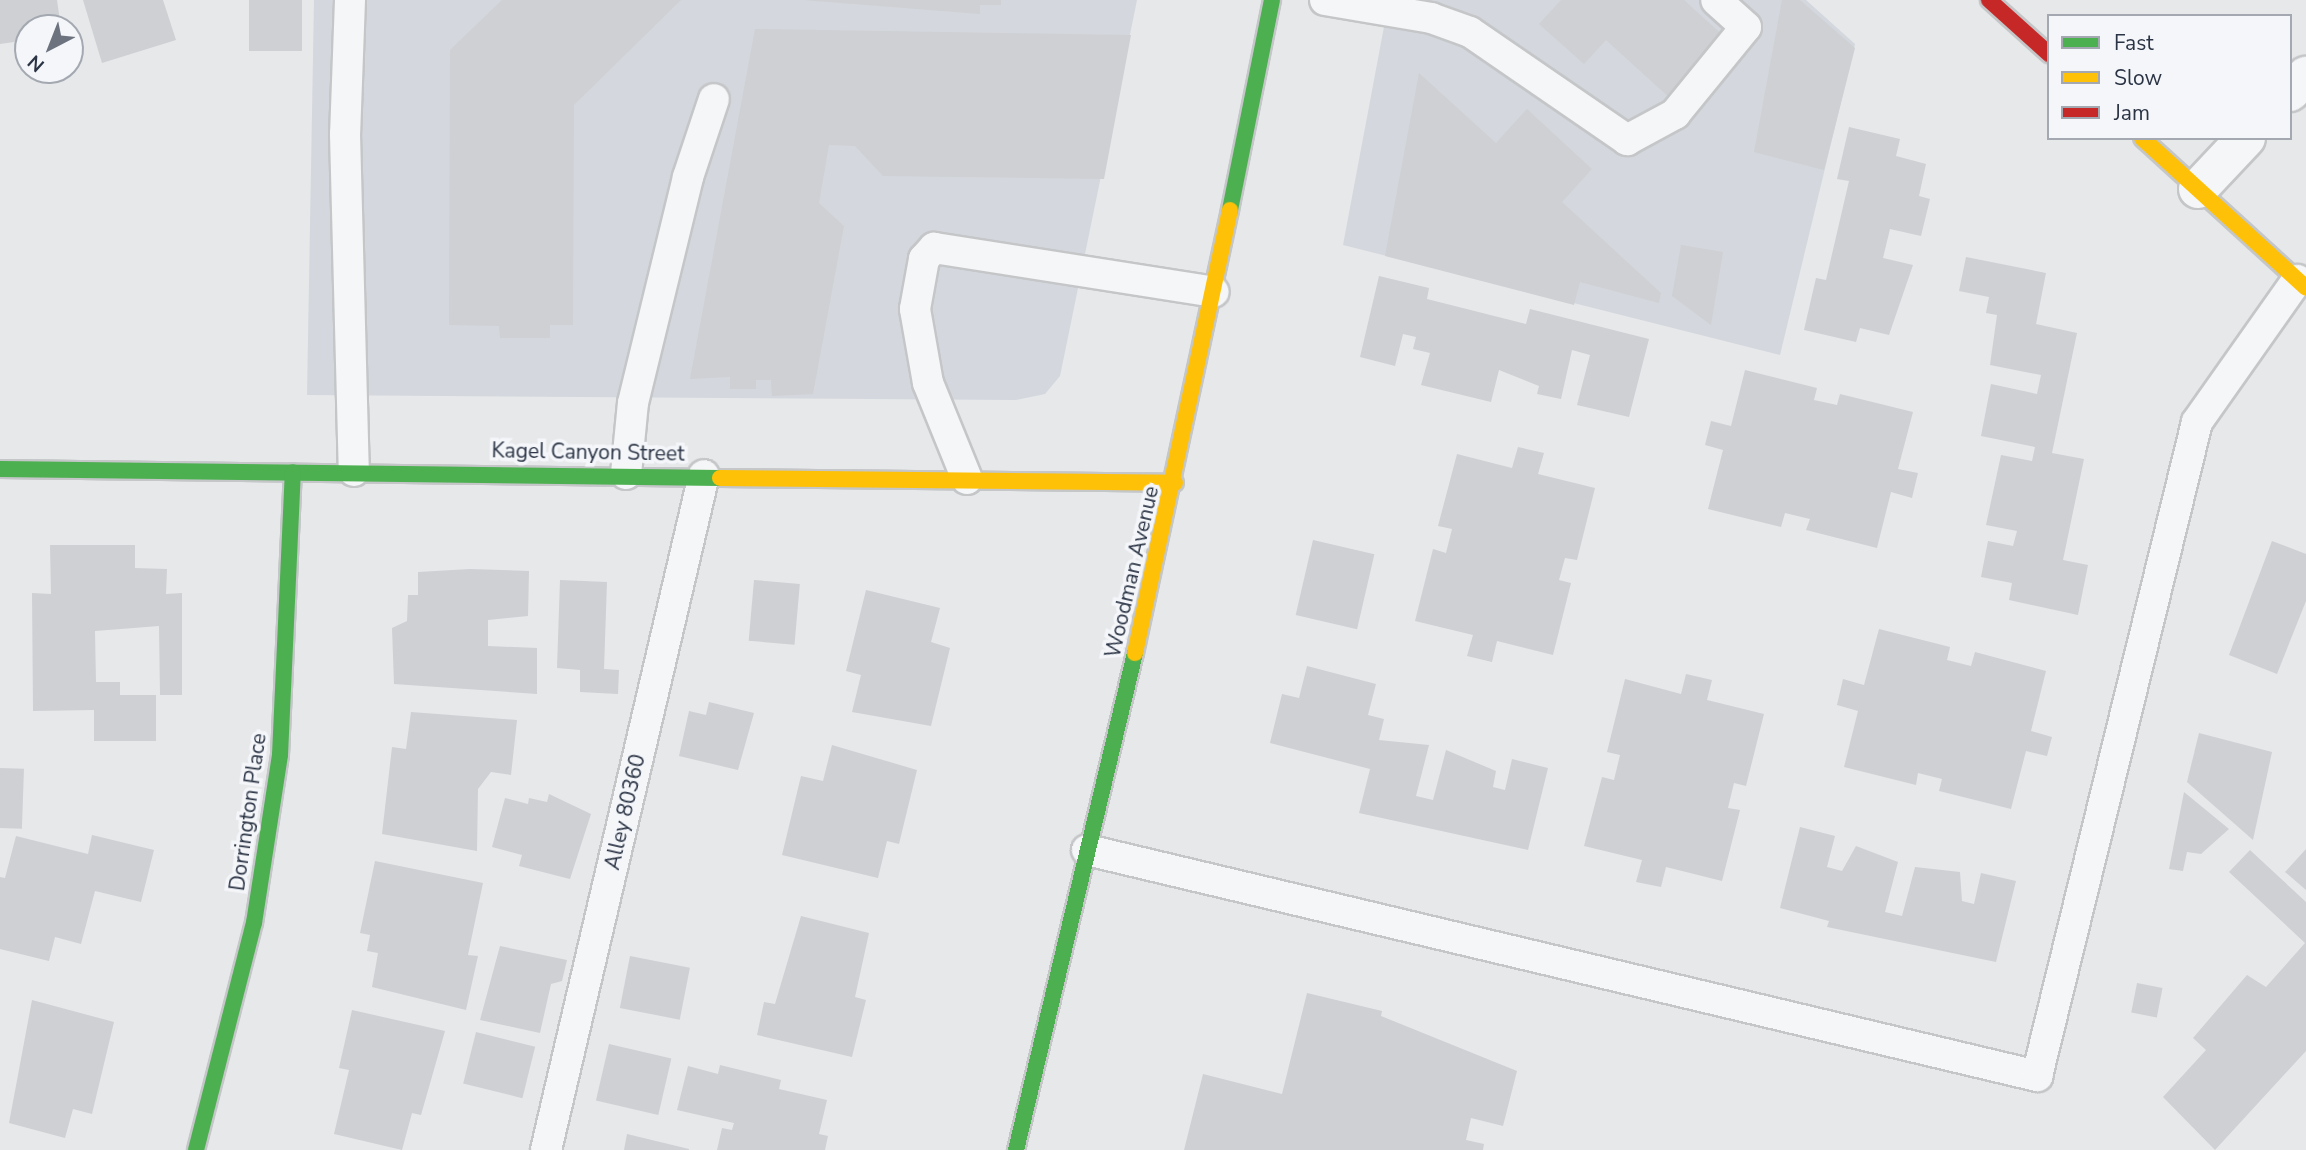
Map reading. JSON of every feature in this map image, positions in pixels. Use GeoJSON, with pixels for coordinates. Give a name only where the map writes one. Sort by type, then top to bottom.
{"type":"FeatureCollection","features":[{"type":"Feature","properties":{"kind":"street","name":"Woodman Avenue"},"geometry":{"type":"LineString","coordinates":[[1016,1150],[1175,483],[1272,0]]}},
{"type":"Feature","properties":{"kind":"street"},"geometry":{"type":"LineString","coordinates":[[1989,0],[2047,52]]}},
{"type":"Feature","properties":{"kind":"street"},"geometry":{"type":"LineString","coordinates":[[2292,90],[2306,76]]}},
{"type":"Feature","properties":{"kind":"street"},"geometry":{"type":"LineString","coordinates":[[2144,140],[2302,284]]}},
{"type":"Feature","properties":{"kind":"street"},"geometry":{"type":"LineString","coordinates":[[2198,189],[2244,140]]}},
{"type":"Feature","properties":{"kind":"street","name":"Kagel Canyon Street"},"geometry":{"type":"LineString","coordinates":[[0,469],[626,474],[1175,483]]}},
{"type":"Feature","properties":{"kind":"street","name":"Dorrington Place"},"geometry":{"type":"LineString","coordinates":[[196,1150],[254,923],[280,755],[293,472]]}},
{"type":"Feature","properties":{"kind":"lane"},"geometry":{"type":"LineString","coordinates":[[350,0],[345,134],[354,471]]}},
{"type":"Feature","properties":{"kind":"lane"},"geometry":{"type":"LineString","coordinates":[[1325,0],[1416,8],[1470,32],[1627,140],[1675,114],[1746,27],[1716,0]]}},
{"type":"Feature","properties":{"kind":"lane"},"geometry":{"type":"LineString","coordinates":[[626,474],[633,402],[688,177],[714,99]]}},
{"type":"Feature","properties":{"kind":"lane"},"geometry":{"type":"LineString","coordinates":[[967,479],[928,383],[915,309],[923,259],[934,248],[1213,292]]}},
{"type":"Feature","properties":{"kind":"lane"},"geometry":{"type":"LineString","coordinates":[[1087,850],[2037,1076],[2197,422],[2302,284]]}},
{"type":"Feature","properties":{"kind":"lane","name":"Alley 80360"},"geometry":{"type":"LineString","coordinates":[[546,1150],[704,475]]}},
{"type":"Feature","properties":{"kind":"shaded area"},"geometry":{"type":"Polygon","coordinates":[[[314,0],[1137,0],[1060,376],[1045,394],[1016,400],[307,395],[314,0]]]}},
{"type":"Feature","properties":{"kind":"shaded area"},"geometry":{"type":"Polygon","coordinates":[[[1389,0],[1806,0],[1855,44],[1780,355],[1343,245],[1389,0]]]}},
{"type":"Feature","properties":{"kind":"building"},"geometry":{"type":"Polygon","coordinates":[[[0,0],[57,0],[59,14],[14,14],[14,42],[0,44],[0,0]]]}},
{"type":"Feature","properties":{"kind":"building"},"geometry":{"type":"Polygon","coordinates":[[[83,0],[163,0],[176,40],[102,63],[83,0]]]}},
{"type":"Feature","properties":{"kind":"building"},"geometry":{"type":"Polygon","coordinates":[[[249,0],[302,0],[302,51],[249,51],[249,0]]]}},
{"type":"Feature","properties":{"kind":"building"},"geometry":{"type":"Polygon","coordinates":[[[502,0],[681,0],[574,105],[573,325],[550,325],[550,338],[500,338],[499,326],[449,325],[450,50],[502,0]]]}},
{"type":"Feature","properties":{"kind":"building"},"geometry":{"type":"Polygon","coordinates":[[[803,0],[1001,0],[1001,5],[980,5],[980,14],[803,0]]]}},
{"type":"Feature","properties":{"kind":"building"},"geometry":{"type":"Polygon","coordinates":[[[1561,0],[1684,0],[1727,39],[1672,100],[1606,40],[1584,64],[1539,24],[1561,0]]]}},
{"type":"Feature","properties":{"kind":"building"},"geometry":{"type":"Polygon","coordinates":[[[1782,0],[1800,0],[1855,48],[1824,170],[1754,152],[1782,0]]]}},
{"type":"Feature","properties":{"kind":"building"},"geometry":{"type":"Polygon","coordinates":[[[755,29],[1131,35],[1104,179],[883,176],[855,146],[829,145],[819,203],[844,226],[813,394],[772,396],[771,380],[756,380],[756,389],[730,389],[730,377],[690,379],[755,29]]]}},
{"type":"Feature","properties":{"kind":"building"},"geometry":{"type":"Polygon","coordinates":[[[1419,73],[1496,143],[1527,109],[1592,169],[1562,202],[1661,293],[1659,303],[1580,282],[1574,305],[1385,256],[1419,73]]]}},
{"type":"Feature","properties":{"kind":"building"},"geometry":{"type":"Polygon","coordinates":[[[1849,127],[1900,139],[1896,156],[1926,164],[1919,196],[1930,199],[1921,236],[1890,229],[1883,258],[1913,265],[1889,335],[1860,328],[1856,342],[1804,330],[1816,278],[1826,280],[1849,181],[1837,179],[1849,127]]]}},
{"type":"Feature","properties":{"kind":"building"},"geometry":{"type":"Polygon","coordinates":[[[1681,245],[1723,252],[1711,325],[1672,296],[1681,245]]]}},
{"type":"Feature","properties":{"kind":"building"},"geometry":{"type":"Polygon","coordinates":[[[1966,257],[2046,273],[2036,324],[2077,333],[2052,453],[2084,459],[2063,560],[2088,565],[2078,615],[2009,600],[2012,583],[1981,577],[1988,541],[2013,546],[2017,531],[1986,525],[2001,455],[2032,461],[2035,447],[1981,436],[1991,384],[2037,394],[2041,375],[1990,365],[1997,315],[1986,313],[1989,297],[1959,291],[1966,257]]]}},
{"type":"Feature","properties":{"kind":"building"},"geometry":{"type":"Polygon","coordinates":[[[1379,276],[1429,288],[1427,299],[1526,324],[1530,309],[1649,339],[1629,417],[1577,405],[1590,355],[1572,350],[1561,399],[1537,394],[1539,386],[1499,370],[1491,402],[1421,385],[1430,353],[1413,349],[1416,337],[1403,334],[1395,366],[1360,357],[1379,276]]]}},
{"type":"Feature","properties":{"kind":"building"},"geometry":{"type":"Polygon","coordinates":[[[1745,370],[1817,388],[1814,400],[1837,405],[1840,394],[1913,412],[1898,469],[1918,473],[1912,498],[1891,492],[1877,548],[1806,530],[1810,519],[1785,513],[1781,527],[1708,509],[1723,450],[1705,445],[1711,421],[1731,426],[1745,370]]]}},
{"type":"Feature","properties":{"kind":"building"},"geometry":{"type":"Polygon","coordinates":[[[1518,447],[1544,453],[1538,474],[1595,488],[1577,560],[1565,558],[1559,580],[1571,583],[1553,655],[1497,641],[1492,662],[1467,656],[1473,635],[1415,621],[1433,549],[1446,553],[1452,529],[1438,526],[1457,454],[1512,468],[1518,447]]]}},
{"type":"Feature","properties":{"kind":"building"},"geometry":{"type":"Polygon","coordinates":[[[1313,540],[1374,554],[1357,629],[1296,615],[1313,540]]]}},
{"type":"Feature","properties":{"kind":"building"},"geometry":{"type":"Polygon","coordinates":[[[2272,541],[2306,554],[2306,601],[2277,674],[2229,655],[2272,541]]]}},
{"type":"Feature","properties":{"kind":"building"},"geometry":{"type":"Polygon","coordinates":[[[50,545],[135,545],[135,568],[167,569],[166,594],[182,593],[182,695],[160,695],[159,626],[95,631],[96,682],[120,682],[120,695],[156,695],[156,741],[94,741],[94,710],[33,711],[32,593],[51,594],[50,545]]]}},
{"type":"Feature","properties":{"kind":"building"},"geometry":{"type":"Polygon","coordinates":[[[470,569],[529,571],[528,616],[488,620],[488,646],[537,648],[537,694],[394,684],[392,628],[407,621],[408,595],[418,595],[418,572],[470,569]]]}},
{"type":"Feature","properties":{"kind":"building"},"geometry":{"type":"Polygon","coordinates":[[[560,580],[607,582],[604,669],[619,670],[618,694],[580,692],[580,670],[557,668],[560,580]]]}},
{"type":"Feature","properties":{"kind":"building"},"geometry":{"type":"Polygon","coordinates":[[[754,580],[800,584],[795,645],[749,641],[754,580]]]}},
{"type":"Feature","properties":{"kind":"building"},"geometry":{"type":"Polygon","coordinates":[[[866,590],[940,608],[931,642],[950,648],[931,726],[852,712],[861,675],[846,671],[866,590]]]}},
{"type":"Feature","properties":{"kind":"building"},"geometry":{"type":"Polygon","coordinates":[[[1879,629],[1950,647],[1947,660],[1971,666],[1975,652],[2046,671],[2031,731],[2052,737],[2047,756],[2026,751],[2011,809],[1939,791],[1942,779],[1918,773],[1916,785],[1844,767],[1858,711],[1837,705],[1843,679],[1864,685],[1879,629]]]}},
{"type":"Feature","properties":{"kind":"building"},"geometry":{"type":"Polygon","coordinates":[[[1307,666],[1376,684],[1368,715],[1384,719],[1379,740],[1429,745],[1416,796],[1433,800],[1446,750],[1496,771],[1493,787],[1505,790],[1512,759],[1548,768],[1528,850],[1359,813],[1370,769],[1270,743],[1282,694],[1299,698],[1307,666]]]}},
{"type":"Feature","properties":{"kind":"building"},"geometry":{"type":"Polygon","coordinates":[[[1686,674],[1712,680],[1707,700],[1764,714],[1746,786],[1734,783],[1728,808],[1740,810],[1722,881],[1666,867],[1661,887],[1636,882],[1642,860],[1584,846],[1602,777],[1614,780],[1620,755],[1607,752],[1625,679],[1681,694],[1686,674]]]}},
{"type":"Feature","properties":{"kind":"building"},"geometry":{"type":"Polygon","coordinates":[[[709,702],[754,713],[738,770],[679,756],[689,711],[706,715],[709,702]]]}},
{"type":"Feature","properties":{"kind":"building"},"geometry":{"type":"Polygon","coordinates":[[[411,712],[517,720],[511,775],[491,772],[478,789],[477,851],[382,834],[392,747],[406,749],[411,712]]]}},
{"type":"Feature","properties":{"kind":"building"},"geometry":{"type":"Polygon","coordinates":[[[2199,733],[2272,752],[2253,840],[2187,782],[2199,733]]]}},
{"type":"Feature","properties":{"kind":"building"},"geometry":{"type":"Polygon","coordinates":[[[832,745],[917,770],[899,844],[887,841],[878,878],[782,855],[801,776],[823,781],[832,745]]]}},
{"type":"Feature","properties":{"kind":"building"},"geometry":{"type":"Polygon","coordinates":[[[0,768],[24,769],[22,829],[0,828],[0,768]]]}},
{"type":"Feature","properties":{"kind":"building"},"geometry":{"type":"Polygon","coordinates":[[[2184,792],[2229,829],[2201,854],[2187,852],[2183,871],[2169,869],[2184,792]]]}},
{"type":"Feature","properties":{"kind":"building"},"geometry":{"type":"Polygon","coordinates":[[[549,794],[591,814],[570,879],[519,866],[522,855],[492,847],[505,798],[528,804],[529,798],[547,802],[549,794]]]}},
{"type":"Feature","properties":{"kind":"building"},"geometry":{"type":"Polygon","coordinates":[[[1800,827],[1835,836],[1827,867],[1842,871],[1856,846],[1898,862],[1885,912],[1902,916],[1915,867],[1960,872],[1962,901],[1974,904],[1981,873],[2016,881],[1996,962],[1827,927],[1829,921],[1780,908],[1800,827]]]}},
{"type":"Feature","properties":{"kind":"building"},"geometry":{"type":"Polygon","coordinates":[[[92,835],[154,850],[141,902],[95,891],[81,944],[55,937],[49,961],[0,949],[0,877],[5,878],[16,836],[88,854],[92,835]]]}},
{"type":"Feature","properties":{"kind":"building"},"geometry":{"type":"Polygon","coordinates":[[[2306,849],[2306,890],[2285,872],[2306,849]]]}},
{"type":"Feature","properties":{"kind":"building"},"geometry":{"type":"Polygon","coordinates":[[[2250,850],[2306,902],[2306,1051],[2215,1150],[2163,1097],[2206,1050],[2193,1038],[2247,975],[2266,987],[2305,943],[2229,872],[2250,850]]]}},
{"type":"Feature","properties":{"kind":"building"},"geometry":{"type":"Polygon","coordinates":[[[375,861],[483,883],[468,955],[478,956],[466,1010],[372,987],[378,953],[367,951],[370,935],[360,933],[375,861]]]}},
{"type":"Feature","properties":{"kind":"building"},"geometry":{"type":"Polygon","coordinates":[[[801,916],[869,933],[855,997],[866,1000],[852,1057],[757,1035],[764,1002],[775,1004],[801,916]]]}},
{"type":"Feature","properties":{"kind":"building"},"geometry":{"type":"Polygon","coordinates":[[[500,946],[567,960],[562,981],[551,984],[540,1033],[480,1020],[500,946]]]}},
{"type":"Feature","properties":{"kind":"building"},"geometry":{"type":"Polygon","coordinates":[[[630,956],[690,968],[680,1020],[620,1008],[630,956]]]}},
{"type":"Feature","properties":{"kind":"building"},"geometry":{"type":"Polygon","coordinates":[[[2137,983],[2163,988],[2157,1017],[2131,1012],[2137,983]]]}},
{"type":"Feature","properties":{"kind":"building"},"geometry":{"type":"Polygon","coordinates":[[[1307,993],[1382,1011],[1381,1016],[1517,1071],[1503,1126],[1471,1118],[1466,1140],[1484,1144],[1483,1150],[1184,1150],[1203,1074],[1282,1094],[1307,993]]]}},
{"type":"Feature","properties":{"kind":"building"},"geometry":{"type":"Polygon","coordinates":[[[32,1000],[114,1022],[92,1114],[73,1109],[65,1138],[9,1123],[32,1000]]]}},
{"type":"Feature","properties":{"kind":"building"},"geometry":{"type":"Polygon","coordinates":[[[352,1010],[445,1031],[421,1115],[412,1113],[402,1150],[334,1134],[349,1070],[339,1068],[352,1010]]]}},
{"type":"Feature","properties":{"kind":"building"},"geometry":{"type":"Polygon","coordinates":[[[476,1032],[535,1047],[522,1098],[463,1083],[476,1032]]]}},
{"type":"Feature","properties":{"kind":"building"},"geometry":{"type":"Polygon","coordinates":[[[609,1044],[671,1058],[658,1115],[596,1101],[609,1044]]]}},
{"type":"Feature","properties":{"kind":"building"},"geometry":{"type":"Polygon","coordinates":[[[720,1065],[781,1080],[779,1089],[827,1100],[819,1134],[828,1136],[825,1150],[717,1150],[722,1128],[732,1130],[734,1123],[677,1110],[688,1066],[718,1074],[720,1065]]]}},
{"type":"Feature","properties":{"kind":"building"},"geometry":{"type":"Polygon","coordinates":[[[627,1134],[689,1149],[689,1150],[624,1150],[627,1134]]]}},
{"type":"Feature","properties":{"kind":"traffic: fast"},"geometry":{"type":"LineString","coordinates":[[1230,210],[1272,0]]}},
{"type":"Feature","properties":{"kind":"traffic: fast"},"geometry":{"type":"LineString","coordinates":[[0,469],[720,478]]}},
{"type":"Feature","properties":{"kind":"traffic: fast"},"geometry":{"type":"LineString","coordinates":[[196,1150],[254,923],[280,755],[293,472]]}},
{"type":"Feature","properties":{"kind":"traffic: fast"},"geometry":{"type":"LineString","coordinates":[[1016,1150],[1135,653]]}},
{"type":"Feature","properties":{"kind":"traffic: slow"},"geometry":{"type":"LineString","coordinates":[[2144,140],[2306,288]]}},
{"type":"Feature","properties":{"kind":"traffic: slow"},"geometry":{"type":"LineString","coordinates":[[1135,653],[1230,210]]}},
{"type":"Feature","properties":{"kind":"traffic: slow"},"geometry":{"type":"LineString","coordinates":[[720,478],[1175,483]]}},
{"type":"Feature","properties":{"kind":"traffic: jam"},"geometry":{"type":"LineString","coordinates":[[1989,0],[2047,52]]}}]}
